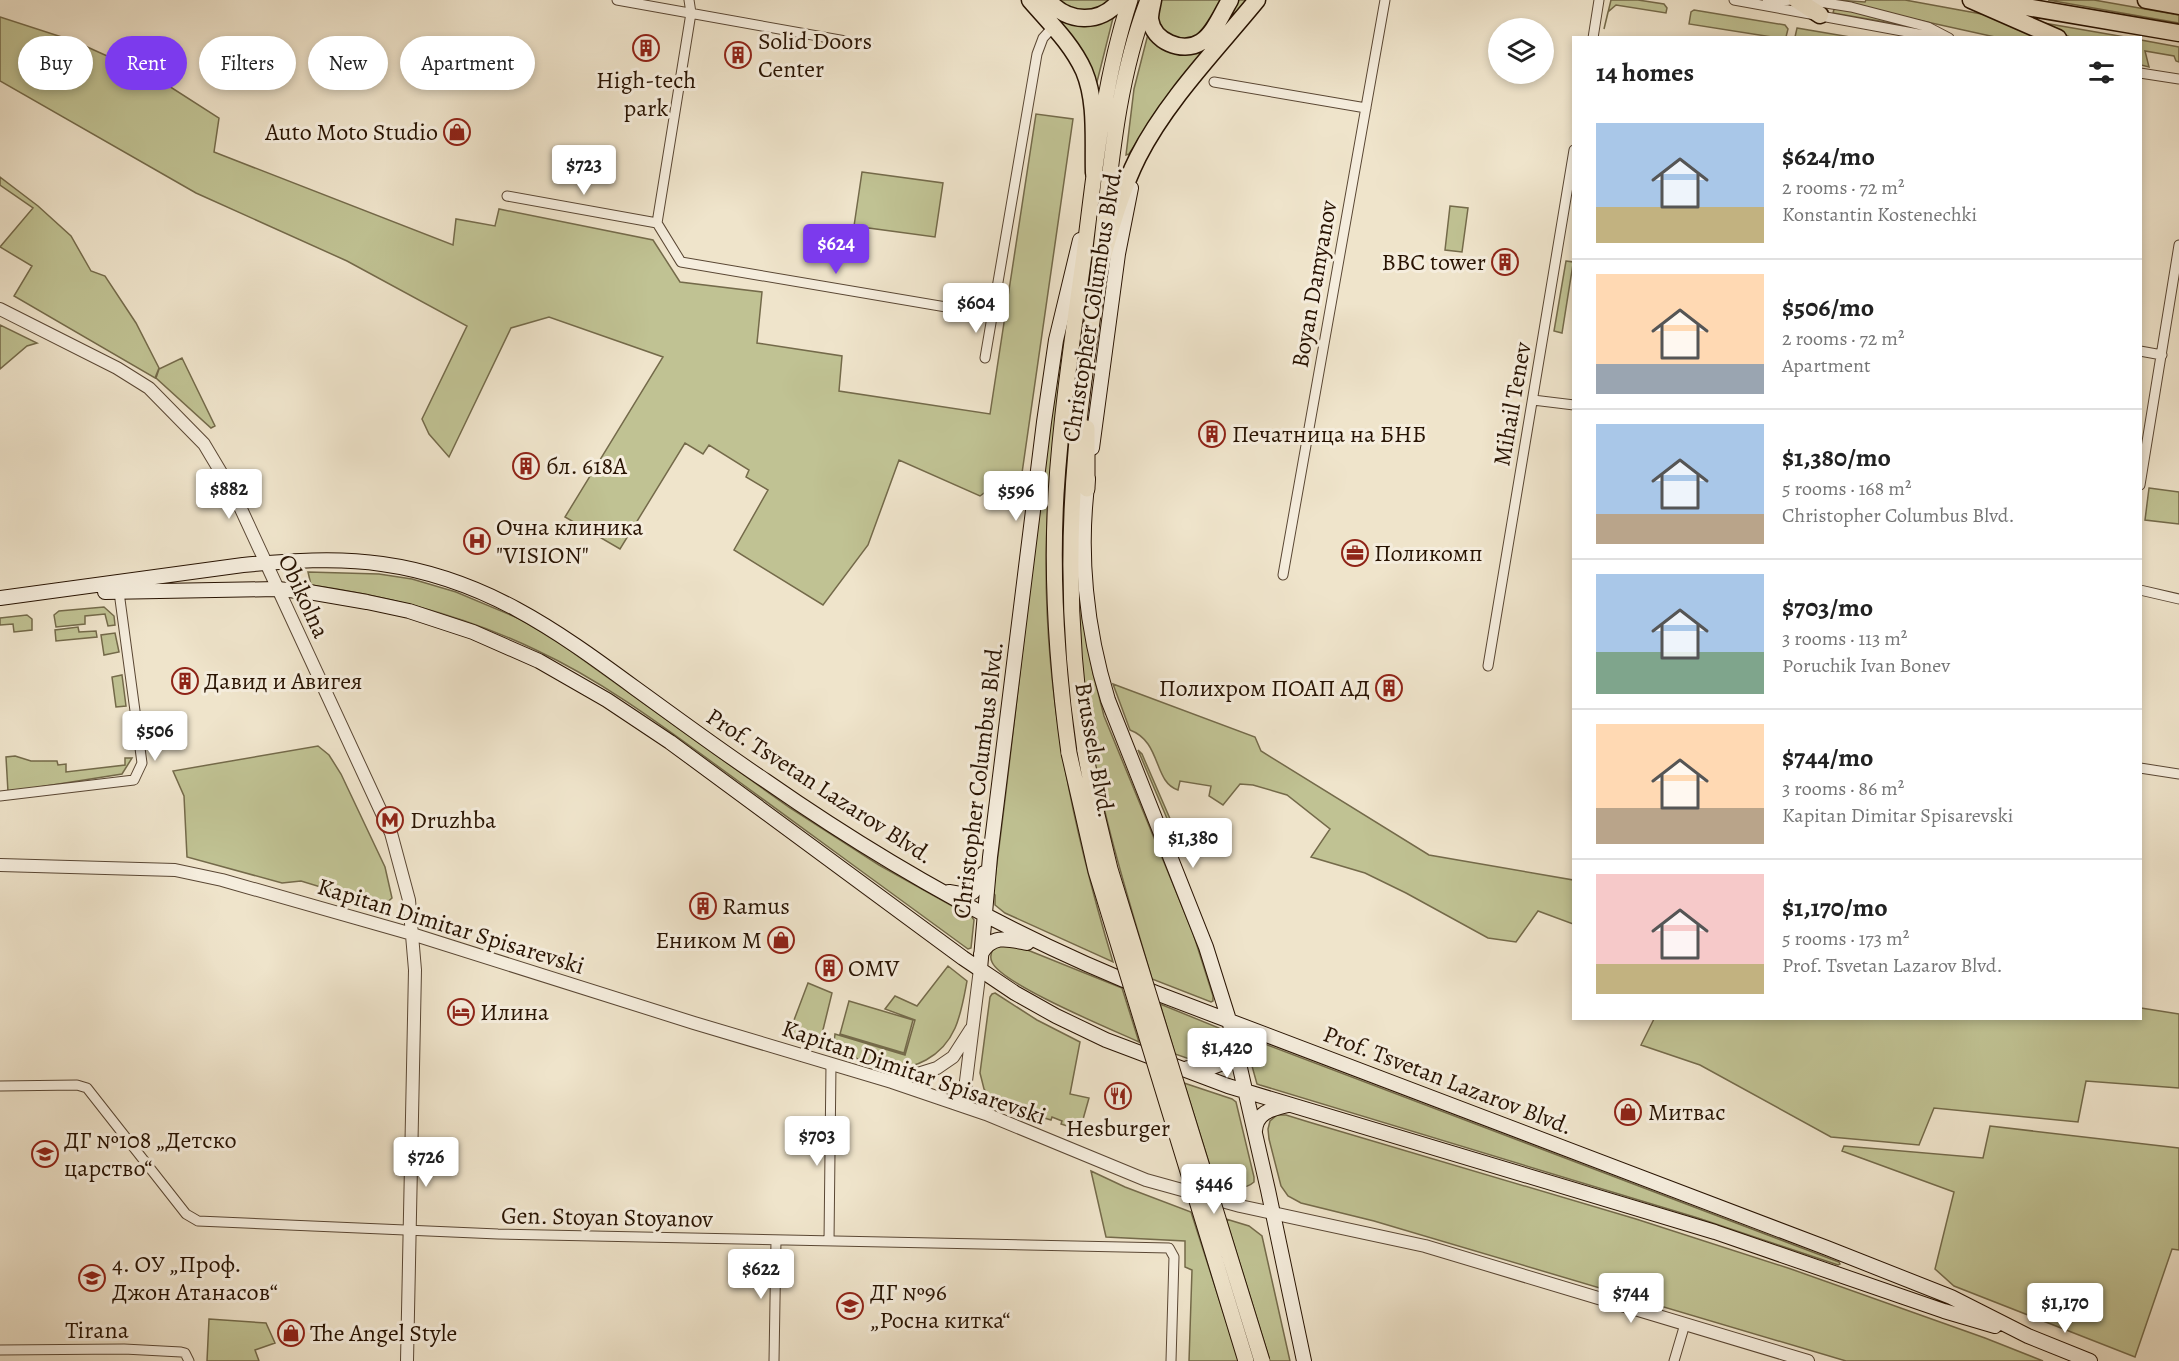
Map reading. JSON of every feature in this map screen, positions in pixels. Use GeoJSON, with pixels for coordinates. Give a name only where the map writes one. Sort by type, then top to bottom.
{"type":"FeatureCollection","features":[{"type":"Feature","properties":{"kind":"highway"},"geometry":{"type":"LineString","coordinates":[[1030,0],[1074,53],[1086,78],[1092,108],[1094,173]]}},
{"type":"Feature","properties":{"kind":"highway"},"geometry":{"type":"LineString","coordinates":[[1048,0],[1062,13],[1076,18],[1085,18],[1101,15],[1120,0]]}},
{"type":"Feature","properties":{"kind":"highway"},"geometry":{"type":"LineString","coordinates":[[1153,0],[1150,19],[1156,32],[1171,44],[1185,48],[1198,44],[1208,36],[1230,0]]}},
{"type":"Feature","properties":{"kind":"highway"},"geometry":{"type":"LineString","coordinates":[[1099,270],[1118,205],[1138,157],[1164,115],[1257,0]]}},
{"type":"Feature","properties":{"kind":"highway"},"geometry":{"type":"LineString","coordinates":[[1797,0],[1820,15]]}},
{"type":"Feature","properties":{"kind":"highway"},"geometry":{"type":"LineString","coordinates":[[1971,0],[2053,36]]}},
{"type":"Feature","properties":{"kind":"highway"},"geometry":{"type":"LineString","coordinates":[[1985,0],[2179,33]]}},
{"type":"Feature","properties":{"kind":"highway"},"geometry":{"type":"LineString","coordinates":[[2146,0],[2179,6]]}},
{"type":"Feature","properties":{"kind":"main road","name":"Christopher Columbus Blvd."},"geometry":{"type":"LineString","coordinates":[[980,962],[990,857],[1056,340],[1091,197],[1108,83],[1116,46],[1130,0]]}},
{"type":"Feature","properties":{"kind":"main road","name":"Christopher Columbus Blvd."},"geometry":{"type":"LineString","coordinates":[[1086,371],[1116,121],[1130,56],[1148,0]]}},
{"type":"Feature","properties":{"kind":"main road","name":"Christopher Columbus Blvd."},"geometry":{"type":"LineString","coordinates":[[1138,157],[1118,254],[1086,489],[1084,547],[1088,610],[1093,646],[1108,700],[1206,947],[1229,1020],[1304,1361]]}},
{"type":"Feature","properties":{"kind":"main road","name":"Brussels Blvd."},"geometry":{"type":"LineString","coordinates":[[1091,197],[1062,417],[1055,524],[1056,614],[1060,683],[1110,869],[1262,1361]]}},
{"type":"Feature","properties":{"kind":"main road"},"geometry":{"type":"LineString","coordinates":[[1086,371],[1086,489]]}},
{"type":"Feature","properties":{"kind":"main road","name":"Brussels Blvd."},"geometry":{"type":"LineString","coordinates":[[1086,371],[1076,451],[1071,558],[1077,752],[1096,871],[1246,1361]]}},
{"type":"Feature","properties":{"kind":"main road","name":"Prof. Tsvetan Lazarov Blvd."},"geometry":{"type":"LineString","coordinates":[[0,598],[265,563],[342,561],[396,566],[461,584],[509,604],[569,640],[765,781],[866,847],[984,915],[1055,951],[1119,978],[1951,1297],[2028,1336],[2090,1361]]}},
{"type":"Feature","properties":{"kind":"main road","name":"Prof. Tsvetan Lazarov Blvd."},"geometry":{"type":"LineString","coordinates":[[46,593],[277,589],[367,602],[433,618],[483,636],[568,676],[607,699],[1056,1016],[1128,1050],[1245,1091],[1715,1232],[1944,1311],[2028,1336]]}},
{"type":"Feature","properties":{"kind":"main road"},"geometry":{"type":"LineString","coordinates":[[936,888],[961,894],[973,892],[980,883],[990,857]]}},
{"type":"Feature","properties":{"kind":"main road"},"geometry":{"type":"LineString","coordinates":[[980,962],[990,943],[1001,938],[1055,951]]}},
{"type":"Feature","properties":{"kind":"main road"},"geometry":{"type":"LineString","coordinates":[[1180,1069],[1210,1068],[1222,1064],[1230,1053],[1233,1037]]}},
{"type":"Feature","properties":{"kind":"main road"},"geometry":{"type":"LineString","coordinates":[[1255,1133],[1256,1125],[1264,1113],[1289,1104]]}},
{"type":"Feature","properties":{"kind":"street"},"geometry":{"type":"LineString","coordinates":[[617,0],[868,45]]}},
{"type":"Feature","properties":{"kind":"street"},"geometry":{"type":"LineString","coordinates":[[689,0],[691,14],[657,223],[681,262],[993,315]]}},
{"type":"Feature","properties":{"kind":"street","name":"Boyan Damyanov"},"geometry":{"type":"LineString","coordinates":[[1283,575],[1385,0]]}},
{"type":"Feature","properties":{"kind":"street"},"geometry":{"type":"LineString","coordinates":[[1593,36],[1599,0]]}},
{"type":"Feature","properties":{"kind":"street"},"geometry":{"type":"LineString","coordinates":[[1739,1],[1792,0]]}},
{"type":"Feature","properties":{"kind":"street"},"geometry":{"type":"LineString","coordinates":[[1807,0],[1851,7],[1928,27],[1945,36]]}},
{"type":"Feature","properties":{"kind":"street"},"geometry":{"type":"LineString","coordinates":[[1739,1],[1930,36]]}},
{"type":"Feature","properties":{"kind":"street"},"geometry":{"type":"LineString","coordinates":[[985,358],[1037,54],[1043,38],[1053,27]]}},
{"type":"Feature","properties":{"kind":"street"},"geometry":{"type":"LineString","coordinates":[[2142,72],[2179,79]]}},
{"type":"Feature","properties":{"kind":"street"},"geometry":{"type":"LineString","coordinates":[[1214,82],[1366,108]]}},
{"type":"Feature","properties":{"kind":"street","name":"Mihail Tenev"},"geometry":{"type":"LineString","coordinates":[[1488,666],[1511,514],[1533,400],[1572,162]]}},
{"type":"Feature","properties":{"kind":"street"},"geometry":{"type":"LineString","coordinates":[[507,195],[657,223]]}},
{"type":"Feature","properties":{"kind":"street"},"geometry":{"type":"LineString","coordinates":[[2142,473],[2179,245]]}},
{"type":"Feature","properties":{"kind":"street","name":"Obikolna"},"geometry":{"type":"LineString","coordinates":[[0,309],[117,368],[149,388],[204,444],[235,496],[391,833],[406,889],[415,970],[407,1361]]}},
{"type":"Feature","properties":{"kind":"street"},"geometry":{"type":"LineString","coordinates":[[2142,351],[2162,356]]}},
{"type":"Feature","properties":{"kind":"street"},"geometry":{"type":"LineString","coordinates":[[1533,400],[1572,405]]}},
{"type":"Feature","properties":{"kind":"street"},"geometry":{"type":"LineString","coordinates":[[2142,590],[2179,599]]}},
{"type":"Feature","properties":{"kind":"street"},"geometry":{"type":"LineString","coordinates":[[0,796],[134,780],[142,762],[119,592]]}},
{"type":"Feature","properties":{"kind":"street"},"geometry":{"type":"LineString","coordinates":[[2142,768],[2179,774]]}},
{"type":"Feature","properties":{"kind":"street","name":"Kapitan Dimitar Spisarevski"},"geometry":{"type":"LineString","coordinates":[[0,865],[192,872],[412,934],[892,1082],[968,1107],[1146,1180],[1273,1214],[1434,1249],[1685,1324],[1787,1358],[1808,1361]]}},
{"type":"Feature","properties":{"kind":"street","name":"Christopher Columbus Blvd."},"geometry":{"type":"LineString","coordinates":[[968,1107],[964,1097],[980,962]]}},
{"type":"Feature","properties":{"kind":"street"},"geometry":{"type":"LineString","coordinates":[[892,1082],[937,1068],[953,1057],[973,1025]]}},
{"type":"Feature","properties":{"kind":"street"},"geometry":{"type":"LineString","coordinates":[[829,1241],[831,1064]]}},
{"type":"Feature","properties":{"kind":"street","name":"Gen. Stoyan Stoyanov"},"geometry":{"type":"LineString","coordinates":[[0,1086],[77,1085],[87,1088],[186,1214],[198,1221],[410,1232],[1169,1248],[1174,1257],[1171,1361]]}},
{"type":"Feature","properties":{"kind":"street"},"geometry":{"type":"LineString","coordinates":[[774,1361],[776,1240]]}},
{"type":"Feature","properties":{"kind":"street"},"geometry":{"type":"LineString","coordinates":[[1674,1361],[1685,1324]]}},
{"type":"Feature","properties":{"kind":"street","name":"Tirana"},"geometry":{"type":"LineString","coordinates":[[0,1350],[124,1349],[181,1352],[185,1353],[189,1361]]}},
{"type":"Feature","properties":{"kind":"green space"},"geometry":{"type":"Polygon","coordinates":[[[1056,0],[1114,0],[1099,9],[1085,11],[1071,8],[1056,0]]]}},
{"type":"Feature","properties":{"kind":"green space"},"geometry":{"type":"Polygon","coordinates":[[[1158,0],[1224,0],[1201,35],[1182,41],[1163,31],[1155,11],[1158,0]]]}},
{"type":"Feature","properties":{"kind":"green space"},"geometry":{"type":"Polygon","coordinates":[[[1237,0],[1246,0],[1155,114],[1129,154],[1126,155],[1134,89],[1148,34],[1183,53],[1237,0]]]}},
{"type":"Feature","properties":{"kind":"green space"},"geometry":{"type":"Polygon","coordinates":[[[1611,0],[1638,0],[1664,4],[1667,8],[1666,13],[1616,5],[1608,12],[1611,0]]]}},
{"type":"Feature","properties":{"kind":"green space"},"geometry":{"type":"Polygon","coordinates":[[[1836,0],[1865,2],[1866,0],[1905,0],[1998,17],[2046,36],[1990,36],[1836,2],[1836,0]]]}},
{"type":"Feature","properties":{"kind":"green space"},"geometry":{"type":"Polygon","coordinates":[[[2048,0],[2094,0],[2179,15],[2179,23],[2048,0]]]}},
{"type":"Feature","properties":{"kind":"green space"},"geometry":{"type":"Polygon","coordinates":[[[1835,6],[1908,26],[1833,13],[1835,6]]]}},
{"type":"Feature","properties":{"kind":"green space"},"geometry":{"type":"Polygon","coordinates":[[[1694,10],[1785,25],[1788,29],[1786,36],[1766,36],[1689,24],[1691,12],[1694,10]]]}},
{"type":"Feature","properties":{"kind":"green space"},"geometry":{"type":"Polygon","coordinates":[[[1053,12],[1113,18],[1096,86],[1053,12]]]}},
{"type":"Feature","properties":{"kind":"green space"},"geometry":{"type":"Polygon","coordinates":[[[0,17],[59,36],[18,36],[18,90],[93,90],[93,50],[105,55],[105,90],[175,90],[219,118],[214,152],[453,245],[456,219],[495,226],[499,209],[653,240],[680,282],[762,292],[757,343],[842,356],[839,391],[990,414],[1036,114],[1073,119],[1021,480],[987,491],[980,496],[899,460],[868,545],[823,605],[734,550],[768,490],[746,477],[749,470],[709,445],[703,454],[685,443],[620,549],[565,517],[663,357],[549,317],[511,328],[449,457],[429,434],[422,419],[467,326],[347,261],[196,193],[0,81],[0,17]]]}},
{"type":"Feature","properties":{"kind":"green space"},"geometry":{"type":"Polygon","coordinates":[[[2038,22],[2119,36],[2067,36],[2037,24],[2038,22]]]}},
{"type":"Feature","properties":{"kind":"green space"},"geometry":{"type":"Polygon","coordinates":[[[1797,28],[1844,36],[1795,36],[1797,28]]]}},
{"type":"Feature","properties":{"kind":"green space"},"geometry":{"type":"Polygon","coordinates":[[[2142,40],[2179,47],[2179,62],[2174,56],[2145,51],[2149,67],[2142,65],[2142,40]]]}},
{"type":"Feature","properties":{"kind":"green space"},"geometry":{"type":"Polygon","coordinates":[[[862,172],[943,183],[935,237],[854,226],[862,172]]]}},
{"type":"Feature","properties":{"kind":"green space"},"geometry":{"type":"Polygon","coordinates":[[[0,177],[38,206],[71,236],[91,271],[105,276],[136,323],[159,368],[155,378],[14,296],[32,266],[0,247],[33,208],[0,185],[0,177]]]}},
{"type":"Feature","properties":{"kind":"green space"},"geometry":{"type":"Polygon","coordinates":[[[1450,206],[1468,208],[1462,252],[1445,250],[1450,206]]]}},
{"type":"Feature","properties":{"kind":"green space"},"geometry":{"type":"Polygon","coordinates":[[[1566,261],[1572,262],[1562,333],[1554,331],[1566,261]]]}},
{"type":"Feature","properties":{"kind":"green space"},"geometry":{"type":"Polygon","coordinates":[[[1069,305],[1048,499],[1047,616],[1064,765],[1086,863],[1113,962],[1005,913],[995,905],[993,893],[1037,525],[1069,305]]]}},
{"type":"Feature","properties":{"kind":"green space"},"geometry":{"type":"Polygon","coordinates":[[[0,325],[37,343],[27,346],[0,369],[0,325]]]}},
{"type":"Feature","properties":{"kind":"green space"},"geometry":{"type":"Polygon","coordinates":[[[182,358],[215,426],[211,428],[156,378],[159,369],[182,358]]]}},
{"type":"Feature","properties":{"kind":"green space"},"geometry":{"type":"Polygon","coordinates":[[[2149,488],[2179,492],[2179,524],[2145,520],[2149,488]]]}},
{"type":"Feature","properties":{"kind":"green space"},"geometry":{"type":"Polygon","coordinates":[[[308,572],[379,574],[412,579],[456,592],[520,619],[551,637],[790,808],[879,865],[972,917],[974,920],[971,948],[968,949],[665,728],[615,694],[563,663],[509,638],[454,617],[398,601],[311,585],[308,572]]]}},
{"type":"Feature","properties":{"kind":"green space"},"geometry":{"type":"Polygon","coordinates":[[[1077,579],[1093,673],[1104,716],[1193,933],[1213,996],[1211,1002],[1152,979],[1115,851],[1092,754],[1083,686],[1077,579]]]}},
{"type":"Feature","properties":{"kind":"green space"},"geometry":{"type":"Polygon","coordinates":[[[104,607],[114,616],[115,625],[108,626],[105,614],[85,616],[85,624],[56,627],[54,615],[59,611],[104,607]]]}},
{"type":"Feature","properties":{"kind":"green space"},"geometry":{"type":"Polygon","coordinates":[[[27,615],[32,619],[32,630],[14,632],[13,624],[0,625],[0,618],[27,615]]]}},
{"type":"Feature","properties":{"kind":"green space"},"geometry":{"type":"Polygon","coordinates":[[[78,627],[79,632],[96,631],[97,637],[56,641],[55,630],[78,627]]]}},
{"type":"Feature","properties":{"kind":"green space"},"geometry":{"type":"Polygon","coordinates":[[[115,633],[119,652],[104,655],[101,635],[115,633]]]}},
{"type":"Feature","properties":{"kind":"green space"},"geometry":{"type":"Polygon","coordinates":[[[122,675],[126,706],[116,707],[112,677],[122,675]]]}},
{"type":"Feature","properties":{"kind":"green space"},"geometry":{"type":"Polygon","coordinates":[[[1113,684],[1255,737],[1261,751],[1429,855],[1572,880],[1572,924],[1538,911],[1516,942],[1488,938],[1365,873],[1311,857],[1330,829],[1287,795],[1253,785],[1240,784],[1223,805],[1209,796],[1211,786],[1180,781],[1178,790],[1170,786],[1164,779],[1147,743],[1130,730],[1113,684]]]}},
{"type":"Feature","properties":{"kind":"green space"},"geometry":{"type":"Polygon","coordinates":[[[318,746],[329,755],[341,774],[385,867],[392,898],[383,906],[301,881],[282,883],[187,857],[184,796],[173,771],[318,746]]]}},
{"type":"Feature","properties":{"kind":"green space"},"geometry":{"type":"Polygon","coordinates":[[[1138,750],[1142,754],[1174,828],[1174,835],[1138,750]]]}},
{"type":"Feature","properties":{"kind":"green space"},"geometry":{"type":"Polygon","coordinates":[[[15,756],[31,761],[57,761],[58,765],[66,764],[66,772],[125,765],[125,758],[132,758],[122,774],[8,792],[6,757],[15,756]]]}},
{"type":"Feature","properties":{"kind":"green space"},"geometry":{"type":"Polygon","coordinates":[[[996,945],[1015,945],[1122,988],[1139,1042],[1059,1006],[1015,982],[992,962],[991,953],[996,945]]]}},
{"type":"Feature","properties":{"kind":"green space"},"geometry":{"type":"Polygon","coordinates":[[[948,966],[967,981],[956,1026],[945,1045],[936,1053],[915,1065],[895,1068],[873,1064],[833,1051],[835,1034],[905,1055],[915,1020],[885,1009],[895,996],[917,1006],[948,966]]]}},
{"type":"Feature","properties":{"kind":"green space"},"geometry":{"type":"Polygon","coordinates":[[[808,983],[832,993],[820,1042],[814,1045],[788,1036],[808,983]]]}},
{"type":"Feature","properties":{"kind":"green space"},"geometry":{"type":"Polygon","coordinates":[[[995,993],[1037,1020],[1080,1042],[1070,1094],[1089,1098],[1080,1130],[1061,1124],[1062,1121],[1052,1117],[1051,1120],[1005,1106],[990,1097],[984,1089],[980,1073],[990,997],[995,993]]]}},
{"type":"Feature","properties":{"kind":"green space"},"geometry":{"type":"Polygon","coordinates":[[[849,1001],[913,1020],[904,1053],[840,1034],[849,1001]]]}},
{"type":"Feature","properties":{"kind":"green space"},"geometry":{"type":"Polygon","coordinates":[[[1160,1004],[1219,1028],[1226,1044],[1222,1057],[1201,1063],[1175,1054],[1160,1004]]]}},
{"type":"Feature","properties":{"kind":"green space"},"geometry":{"type":"Polygon","coordinates":[[[2142,1008],[2179,1014],[2179,1088],[2086,1081],[2078,1122],[1934,1108],[1919,1145],[1831,1137],[1700,1065],[1641,1045],[1654,1020],[2142,1020],[2142,1008]]]}},
{"type":"Feature","properties":{"kind":"green space"},"geometry":{"type":"Polygon","coordinates":[[[1249,1038],[1840,1264],[1698,1218],[1257,1084],[1245,1041],[1249,1038]]]}},
{"type":"Feature","properties":{"kind":"green space"},"geometry":{"type":"Polygon","coordinates":[[[1184,1083],[1236,1102],[1254,1177],[1254,1182],[1250,1185],[1235,1187],[1215,1182],[1184,1083]]]}},
{"type":"Feature","properties":{"kind":"green space"},"geometry":{"type":"Polygon","coordinates":[[[1277,1115],[1286,1115],[1636,1219],[1791,1269],[2043,1361],[1846,1361],[1374,1221],[1301,1203],[1288,1196],[1281,1186],[1268,1129],[1270,1121],[1277,1115]]]}},
{"type":"Feature","properties":{"kind":"green space"},"geometry":{"type":"Polygon","coordinates":[[[1990,1126],[2179,1148],[2179,1250],[2172,1249],[2135,1357],[1954,1286],[1935,1269],[1954,1192],[1842,1151],[1844,1146],[1983,1158],[1990,1126]]]}},
{"type":"Feature","properties":{"kind":"green space"},"geometry":{"type":"Polygon","coordinates":[[[1091,1171],[1125,1187],[1191,1212],[1239,1361],[1189,1361],[1192,1270],[1185,1267],[1185,1241],[1106,1237],[1091,1171]]]}},
{"type":"Feature","properties":{"kind":"green space"},"geometry":{"type":"Polygon","coordinates":[[[1226,1219],[1249,1226],[1262,1236],[1290,1361],[1270,1361],[1226,1219]]]}},
{"type":"Feature","properties":{"kind":"green space"},"geometry":{"type":"Polygon","coordinates":[[[209,1319],[266,1323],[275,1343],[255,1350],[259,1361],[207,1361],[209,1319]]]}},
{"type":"Feature","properties":{"kind":"place","name":"High-tech park"},"geometry":{"type":"Point","coordinates":[646,48]}},
{"type":"Feature","properties":{"kind":"place","name":"Solid Doors Center"},"geometry":{"type":"Point","coordinates":[738,55]}},
{"type":"Feature","properties":{"kind":"place","name":"Auto Moto Studio"},"geometry":{"type":"Point","coordinates":[457,132]}},
{"type":"Feature","properties":{"kind":"place","name":"BBC tower"},"geometry":{"type":"Point","coordinates":[1505,262]}},
{"type":"Feature","properties":{"kind":"place","name":"Печатница на БНБ"},"geometry":{"type":"Point","coordinates":[1212,434]}},
{"type":"Feature","properties":{"kind":"place","name":"бл. 618А"},"geometry":{"type":"Point","coordinates":[526,466]}},
{"type":"Feature","properties":{"kind":"place","name":"Очна клиника \"VISION\""},"geometry":{"type":"Point","coordinates":[477,541]}},
{"type":"Feature","properties":{"kind":"place","name":"Поликомп"},"geometry":{"type":"Point","coordinates":[1355,553]}},
{"type":"Feature","properties":{"kind":"place","name":"Давид и Авигея"},"geometry":{"type":"Point","coordinates":[185,681]}},
{"type":"Feature","properties":{"kind":"place","name":"Полихром ПОАП АД"},"geometry":{"type":"Point","coordinates":[1389,688]}},
{"type":"Feature","properties":{"kind":"place","name":"Druzhba"},"geometry":{"type":"Point","coordinates":[390,820]}},
{"type":"Feature","properties":{"kind":"place","name":"Ramus"},"geometry":{"type":"Point","coordinates":[703,906]}},
{"type":"Feature","properties":{"kind":"place","name":"Еником М"},"geometry":{"type":"Point","coordinates":[781,940]}},
{"type":"Feature","properties":{"kind":"place","name":"OMV"},"geometry":{"type":"Point","coordinates":[829,968]}},
{"type":"Feature","properties":{"kind":"place","name":"Илина"},"geometry":{"type":"Point","coordinates":[461,1012]}},
{"type":"Feature","properties":{"kind":"place","name":"Hesburger"},"geometry":{"type":"Point","coordinates":[1118,1096]}},
{"type":"Feature","properties":{"kind":"place","name":"Митвас"},"geometry":{"type":"Point","coordinates":[1628,1112]}},
{"type":"Feature","properties":{"kind":"place","name":"ДГ №108 „Детско царство“"},"geometry":{"type":"Point","coordinates":[45,1154]}},
{"type":"Feature","properties":{"kind":"place","name":"4. ОУ „Проф. Джон Атанасов“"},"geometry":{"type":"Point","coordinates":[92,1278]}},
{"type":"Feature","properties":{"kind":"place","name":"ДГ №96 „Росна китка“"},"geometry":{"type":"Point","coordinates":[850,1306]}},
{"type":"Feature","properties":{"kind":"place","name":"The Angel Style"},"geometry":{"type":"Point","coordinates":[291,1333]}}]}
